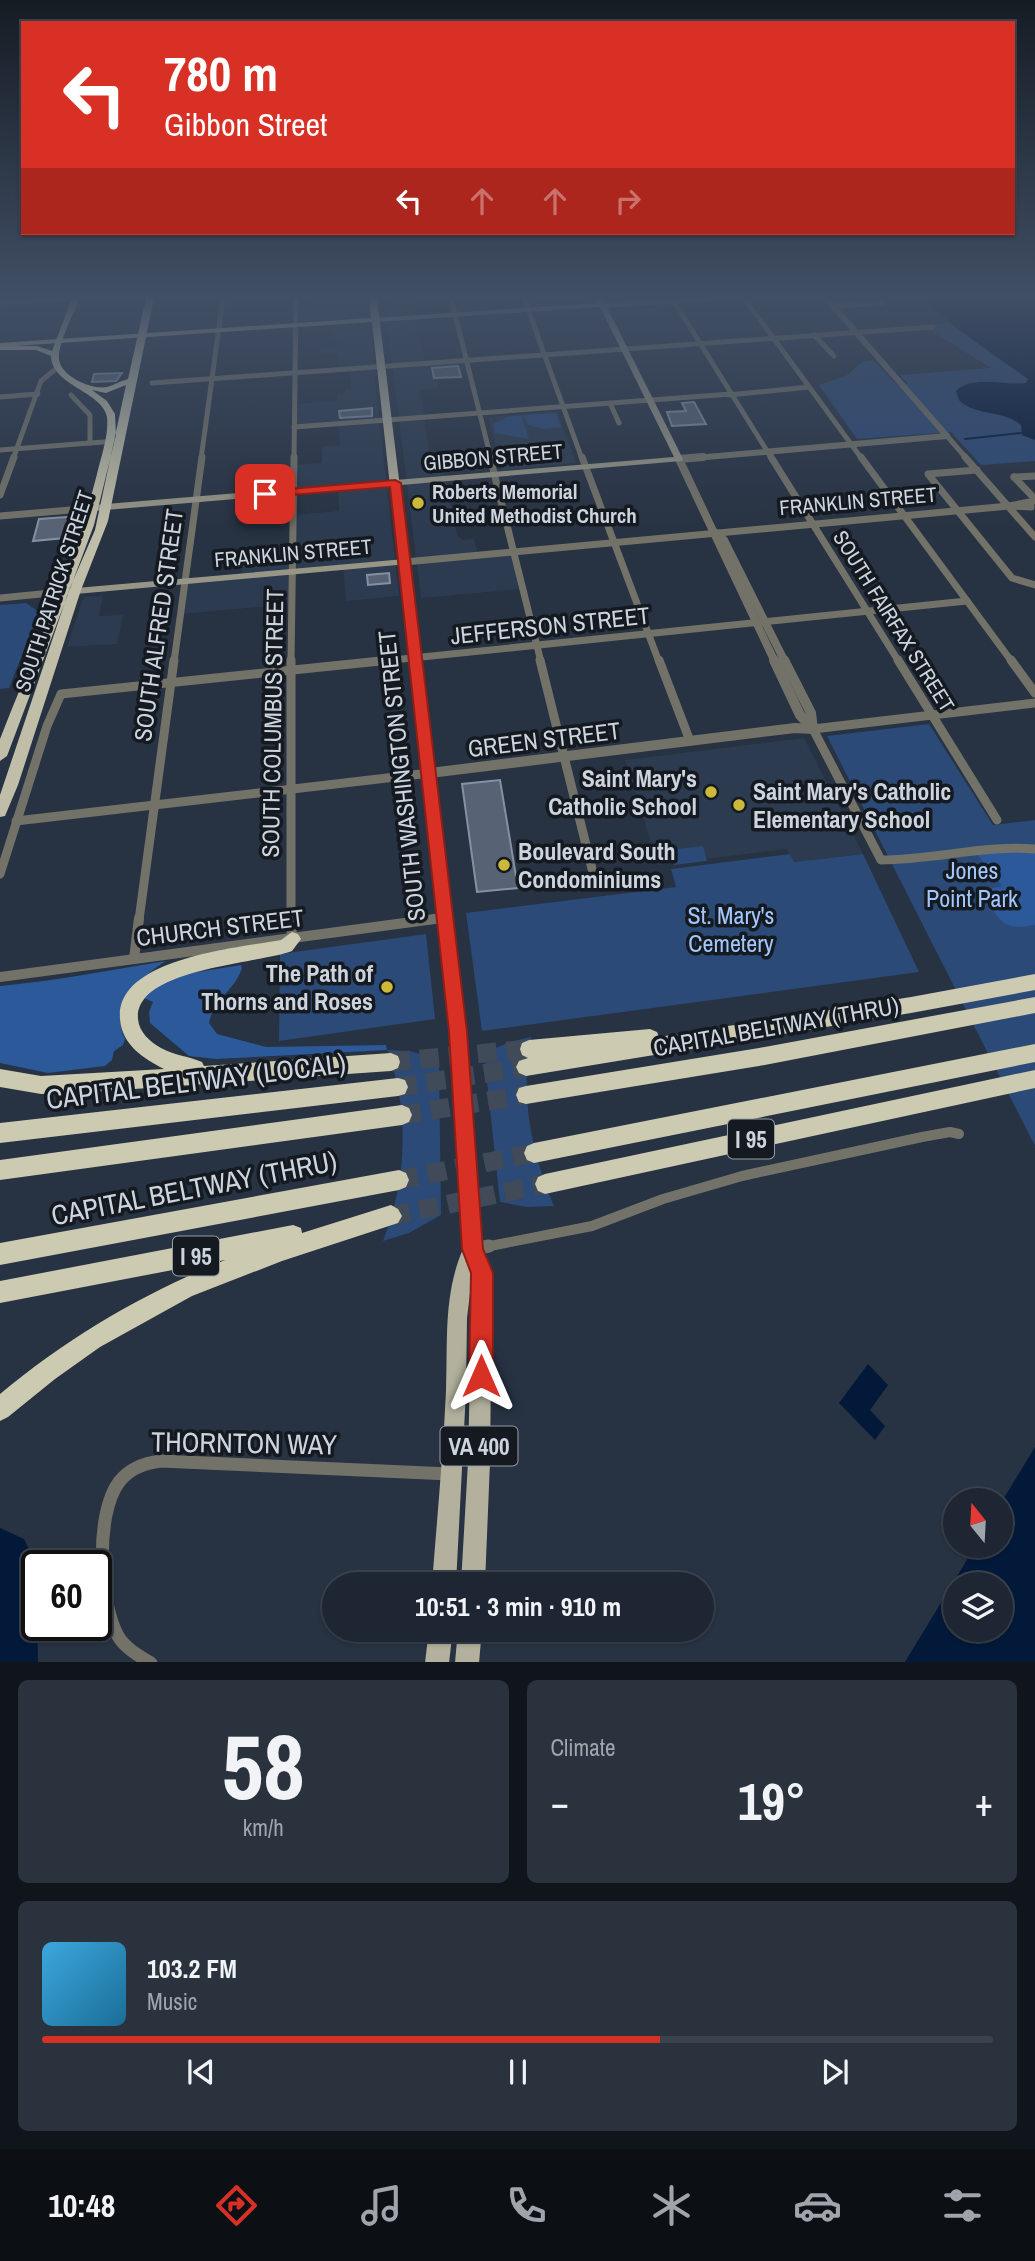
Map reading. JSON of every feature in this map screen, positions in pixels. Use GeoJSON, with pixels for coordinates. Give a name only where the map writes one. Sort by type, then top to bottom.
{"type":"FeatureCollection","features":[{"type":"Feature","properties":{"kind":"highway","name":"SOUTH PATRICK STREET"},"geometry":{"type":"LineString","coordinates":[[0,812],[23,752],[75,591],[98,538],[106,507],[115,441],[108,408],[100,398],[67,376]]}},
{"type":"Feature","properties":{"kind":"highway","name":"SOUTH PATRICK STREET"},"geometry":{"type":"LineString","coordinates":[[0,757],[61,592],[82,546],[133,376]]}},
{"type":"Feature","properties":{"kind":"highway"},"geometry":{"type":"LineString","coordinates":[[79,384],[106,390],[132,380]]}},
{"type":"Feature","properties":{"kind":"highway"},"geometry":{"type":"LineString","coordinates":[[225,1071],[177,1066],[144,1050],[130,1031],[131,1001],[138,990],[160,974],[286,946],[292,939]]}},
{"type":"Feature","properties":{"kind":"highway"},"geometry":{"type":"LineString","coordinates":[[528,1058],[760,1030],[1035,982]]}},
{"type":"Feature","properties":{"kind":"highway","name":"CAPITAL BELTWAY (THRU)"},"geometry":{"type":"LineString","coordinates":[[526,1096],[1035,1005]]}},
{"type":"Feature","properties":{"kind":"highway","name":"I 95"},"geometry":{"type":"LineString","coordinates":[[534,1153],[1035,1053]]}},
{"type":"Feature","properties":{"kind":"highway"},"geometry":{"type":"LineString","coordinates":[[0,1078],[41,1085],[391,1062]]}},
{"type":"Feature","properties":{"kind":"highway","name":"I 95"},"geometry":{"type":"LineString","coordinates":[[545,1184],[1035,1079]]}},
{"type":"Feature","properties":{"kind":"highway","name":"CAPITAL BELTWAY (LOCAL)"},"geometry":{"type":"LineString","coordinates":[[0,1133],[398,1087]]}},
{"type":"Feature","properties":{"kind":"highway","name":"CAPITAL BELTWAY (THRU)"},"geometry":{"type":"LineString","coordinates":[[0,1170],[402,1115]]}},
{"type":"Feature","properties":{"kind":"highway","name":"CAPITAL BELTWAY (THRU)"},"geometry":{"type":"LineString","coordinates":[[0,1254],[399,1180]]}},
{"type":"Feature","properties":{"kind":"highway","name":"I 95"},"geometry":{"type":"LineString","coordinates":[[0,1292],[138,1268],[391,1216],[246,1260],[148,1303],[78,1346],[0,1409]]}},
{"type":"Feature","properties":{"kind":"highway"},"geometry":{"type":"LineString","coordinates":[[0,1261],[187,1221]]}},
{"type":"Feature","properties":{"kind":"main road","name":"SOUTH WASHINGTON STREET"},"geometry":{"type":"LineString","coordinates":[[382,376],[445,918],[464,1108],[472,1249],[482,1273],[479,1462],[474,1572]]}},
{"type":"Feature","properties":{"kind":"main road"},"geometry":{"type":"LineString","coordinates":[[638,376],[679,459]]}},
{"type":"Feature","properties":{"kind":"main road","name":"GIBBON STREET"},"geometry":{"type":"LineString","coordinates":[[94,508],[679,459]]}},
{"type":"Feature","properties":{"kind":"main road","name":"FRANKLIN STREET"},"geometry":{"type":"LineString","coordinates":[[61,592],[405,562]]}},
{"type":"Feature","properties":{"kind":"main road","name":"SOUTH WASHINGTON STREET"},"geometry":{"type":"LineString","coordinates":[[445,1572],[458,1292],[462,1269],[472,1249]]}},
{"type":"Feature","properties":{"kind":"main road"},"geometry":{"type":"LineString","coordinates":[[438,1662],[439,1642]]}},
{"type":"Feature","properties":{"kind":"main road"},"geometry":{"type":"LineString","coordinates":[[467,1662],[469,1642]]}},
{"type":"Feature","properties":{"kind":"street"},"geometry":{"type":"LineString","coordinates":[[0,495],[41,381],[48,376]]}},
{"type":"Feature","properties":{"kind":"street"},"geometry":{"type":"LineString","coordinates":[[152,383],[245,376]]}},
{"type":"Feature","properties":{"kind":"street","name":"SOUTH COLUMBUS STREET"},"geometry":{"type":"LineString","coordinates":[[292,939],[290,789],[295,376]]}},
{"type":"Feature","properties":{"kind":"street"},"geometry":{"type":"LineString","coordinates":[[470,376],[596,885]]}},
{"type":"Feature","properties":{"kind":"street"},"geometry":{"type":"LineString","coordinates":[[553,376],[690,741]]}},
{"type":"Feature","properties":{"kind":"street","name":"SOUTH FAIRFAX STREET"},"geometry":{"type":"LineString","coordinates":[[720,376],[998,820]]}},
{"type":"Feature","properties":{"kind":"street"},"geometry":{"type":"LineString","coordinates":[[801,376],[1035,693]]}},
{"type":"Feature","properties":{"kind":"street"},"geometry":{"type":"LineString","coordinates":[[894,376],[1035,537]]}},
{"type":"Feature","properties":{"kind":"street","name":"SOUTH ALFRED STREET"},"geometry":{"type":"LineString","coordinates":[[134,959],[211,378]]}},
{"type":"Feature","properties":{"kind":"street"},"geometry":{"type":"LineString","coordinates":[[294,427],[809,387]]}},
{"type":"Feature","properties":{"kind":"street"},"geometry":{"type":"LineString","coordinates":[[0,397],[38,394]]}},
{"type":"Feature","properties":{"kind":"street"},"geometry":{"type":"LineString","coordinates":[[71,395],[83,404],[92,417],[90,443]]}},
{"type":"Feature","properties":{"kind":"street"},"geometry":{"type":"LineString","coordinates":[[610,403],[619,423]]}},
{"type":"Feature","properties":{"kind":"street","name":"GIBBON STREET"},"geometry":{"type":"LineString","coordinates":[[679,459],[947,436]]}},
{"type":"Feature","properties":{"kind":"street"},"geometry":{"type":"LineString","coordinates":[[0,450],[115,441]]}},
{"type":"Feature","properties":{"kind":"street"},"geometry":{"type":"LineString","coordinates":[[679,459],[716,533],[715,541],[760,622],[800,715],[813,729],[881,860],[905,861],[989,847],[1035,849]]}},
{"type":"Feature","properties":{"kind":"street"},"geometry":{"type":"LineString","coordinates":[[976,470],[928,474],[1012,578],[1033,585]]}},
{"type":"Feature","properties":{"kind":"street"},"geometry":{"type":"LineString","coordinates":[[1034,504],[1014,477],[1035,475]]}},
{"type":"Feature","properties":{"kind":"street","name":"FRANKLIN STREET"},"geometry":{"type":"LineString","coordinates":[[405,562],[1034,504]]}},
{"type":"Feature","properties":{"kind":"street","name":"GIBBON STREET"},"geometry":{"type":"LineString","coordinates":[[0,516],[94,508]]}},
{"type":"Feature","properties":{"kind":"street","name":"FRANKLIN STREET"},"geometry":{"type":"LineString","coordinates":[[0,598],[61,592]]}},
{"type":"Feature","properties":{"kind":"street","name":"JEFFERSON STREET"},"geometry":{"type":"LineString","coordinates":[[56,698],[61,694],[967,601]]}},
{"type":"Feature","properties":{"kind":"street","name":"SOUTH PATRICK STREET"},"geometry":{"type":"LineString","coordinates":[[0,874],[56,698]]}},
{"type":"Feature","properties":{"kind":"street","name":"GREEN STREET"},"geometry":{"type":"LineString","coordinates":[[16,821],[565,758],[795,728],[813,729],[1035,704]]}},
{"type":"Feature","properties":{"kind":"street","name":"CHURCH STREET"},"geometry":{"type":"LineString","coordinates":[[0,977],[445,918]]}},
{"type":"Feature","properties":{"kind":"street"},"geometry":{"type":"LineString","coordinates":[[472,1249],[592,1226],[663,1199],[742,1176],[922,1137],[950,1132],[959,1134]]}},
{"type":"Feature","properties":{"kind":"street","name":"THORNTON WAY"},"geometry":{"type":"LineString","coordinates":[[152,1662],[119,1638],[110,1621],[104,1593],[106,1529],[111,1496],[124,1477],[138,1465],[161,1461],[450,1474]]}},
{"type":"Feature","properties":{"kind":"shaded area"},"geometry":{"type":"Polygon","coordinates":[[[350,376],[375,376],[399,596],[346,601],[343,567],[292,572],[292,604],[180,614],[184,582],[242,576],[243,562],[292,557],[292,515],[339,511],[338,487],[293,491],[293,465],[322,463],[322,447],[340,445],[338,423],[294,427],[294,404],[337,401],[337,395],[345,394],[345,389],[351,388],[350,376]]]}},
{"type":"Feature","properties":{"kind":"shaded area"},"geometry":{"type":"Polygon","coordinates":[[[394,376],[470,376],[438,378],[439,388],[420,390],[431,463],[442,462],[457,535],[462,540],[474,539],[478,554],[513,551],[522,589],[421,598],[394,376]]]}},
{"type":"Feature","properties":{"kind":"shaded area"},"geometry":{"type":"Polygon","coordinates":[[[1023,376],[1035,376],[1035,440],[1022,435],[1021,425],[1014,420],[966,405],[959,400],[956,391],[971,383],[1018,384],[1026,383],[1028,379],[1023,376]]]}},
{"type":"Feature","properties":{"kind":"shaded area"},"geometry":{"type":"Polygon","coordinates":[[[557,411],[576,463],[502,470],[488,417],[557,411]]]}},
{"type":"Feature","properties":{"kind":"shaded area"},"geometry":{"type":"Polygon","coordinates":[[[103,596],[99,616],[123,615],[117,644],[67,647],[82,601],[85,597],[103,596]]]}},
{"type":"Feature","properties":{"kind":"shaded area","name":"Saint Mary's Catholic Elementary School"},"geometry":{"type":"Polygon","coordinates":[[[804,738],[863,854],[793,862],[787,849],[658,865],[625,760],[804,738]]]}},
{"type":"Feature","properties":{"kind":"shaded area"},"geometry":{"type":"Polygon","coordinates":[[[1035,853],[1035,925],[1023,927],[1007,924],[1001,921],[992,909],[982,891],[1002,886],[977,854],[1035,853]]]}},
{"type":"Feature","properties":{"kind":"shaded area"},"geometry":{"type":"Polygon","coordinates":[[[166,961],[147,975],[130,994],[121,1016],[125,1039],[123,1045],[114,1051],[112,1060],[105,1066],[48,1073],[0,1063],[0,986],[166,961]]]}},
{"type":"Feature","properties":{"kind":"shaded area"},"geometry":{"type":"Polygon","coordinates":[[[241,965],[239,976],[211,1015],[209,1023],[217,1034],[266,1047],[386,1045],[387,1050],[216,1059],[189,1056],[150,1023],[149,1012],[153,1002],[144,998],[146,991],[179,975],[241,965]]]}},
{"type":"Feature","properties":{"kind":"shaded area"},"geometry":{"type":"Polygon","coordinates":[[[868,1364],[888,1385],[870,1410],[885,1426],[875,1440],[839,1403],[868,1364]]]}},
{"type":"Feature","properties":{"kind":"shaded area"},"geometry":{"type":"Polygon","coordinates":[[[1035,1447],[1035,1662],[905,1662],[943,1599],[943,1642],[1013,1642],[1013,1572],[960,1572],[968,1558],[1013,1558],[1013,1488],[1010,1488],[1035,1447]]]}},
{"type":"Feature","properties":{"kind":"shaded area"},"geometry":{"type":"Polygon","coordinates":[[[0,1528],[24,1539],[29,1550],[21,1550],[21,1641],[38,1641],[38,1662],[0,1662],[0,1528]]]}},
{"type":"Feature","properties":{"kind":"green space"},"geometry":{"type":"Polygon","coordinates":[[[846,376],[888,376],[897,385],[908,384],[900,376],[1023,376],[1028,379],[1026,383],[983,383],[958,388],[959,400],[974,409],[1006,417],[1021,425],[1022,435],[1035,440],[1035,461],[981,465],[951,432],[857,439],[819,385],[846,376]]]}},
{"type":"Feature","properties":{"kind":"green space"},"geometry":{"type":"Polygon","coordinates":[[[556,413],[561,427],[543,429],[528,425],[523,415],[556,413]]]}},
{"type":"Feature","properties":{"kind":"green space"},"geometry":{"type":"Polygon","coordinates":[[[521,415],[529,439],[495,433],[493,424],[507,417],[521,415]]]}},
{"type":"Feature","properties":{"kind":"green space"},"geometry":{"type":"Polygon","coordinates":[[[26,603],[39,612],[9,688],[0,689],[0,605],[26,603]]]}},
{"type":"Feature","properties":{"kind":"green space","name":"Jones Point Park"},"geometry":{"type":"Polygon","coordinates":[[[929,724],[993,825],[1035,820],[1035,1146],[827,736],[929,724]]]}},
{"type":"Feature","properties":{"kind":"green space"},"geometry":{"type":"Polygon","coordinates":[[[703,846],[707,861],[674,865],[668,850],[703,846]]]}},
{"type":"Feature","properties":{"kind":"green space","name":"St. Mary's Cemetery"},"geometry":{"type":"Polygon","coordinates":[[[790,854],[794,862],[863,854],[919,972],[482,1031],[466,913],[676,887],[671,869],[790,854]]]}},
{"type":"Feature","properties":{"kind":"green space"},"geometry":{"type":"Polygon","coordinates":[[[426,934],[435,1019],[279,1041],[280,954],[426,934]]]}},
{"type":"Feature","properties":{"kind":"green space"},"geometry":{"type":"Polygon","coordinates":[[[531,1037],[527,1102],[539,1165],[554,1206],[527,1207],[500,1202],[484,1053],[531,1037]]]}},
{"type":"Feature","properties":{"kind":"green space"},"geometry":{"type":"Polygon","coordinates":[[[387,1050],[410,1051],[439,1060],[441,1215],[409,1233],[383,1241],[397,1194],[403,1146],[399,1097],[387,1050]]]}},
{"type":"Feature","properties":{"kind":"building"},"geometry":{"type":"Polygon","coordinates":[[[94,376],[120,376],[116,381],[92,382],[94,376]]]}},
{"type":"Feature","properties":{"kind":"building"},"geometry":{"type":"Polygon","coordinates":[[[434,376],[461,377],[434,378],[434,376]]]}},
{"type":"Feature","properties":{"kind":"building"},"geometry":{"type":"Polygon","coordinates":[[[694,402],[706,424],[672,426],[667,412],[686,411],[682,403],[694,402]]]}},
{"type":"Feature","properties":{"kind":"building"},"geometry":{"type":"Polygon","coordinates":[[[372,408],[372,416],[340,418],[339,411],[372,408]]]}},
{"type":"Feature","properties":{"kind":"building"},"geometry":{"type":"Polygon","coordinates":[[[80,516],[75,537],[33,541],[39,519],[80,516]]]}},
{"type":"Feature","properties":{"kind":"building"},"geometry":{"type":"Polygon","coordinates":[[[389,573],[390,583],[368,585],[367,575],[389,573]]]}},
{"type":"Feature","properties":{"kind":"building"},"geometry":{"type":"Polygon","coordinates":[[[500,780],[518,888],[477,892],[462,784],[500,780]]]}},
{"type":"Feature","properties":{"kind":"waterway"},"geometry":{"type":"LineString","coordinates":[[965,439],[1021,433]]}},
{"type":"Feature","properties":{"kind":"tunnel"},"geometry":{"type":"LineString","coordinates":[[391,1062],[529,1049]]}},
{"type":"Feature","properties":{"kind":"tunnel"},"geometry":{"type":"LineString","coordinates":[[398,1087],[526,1067]]}},
{"type":"Feature","properties":{"kind":"tunnel"},"geometry":{"type":"LineString","coordinates":[[402,1115],[526,1095]]}},
{"type":"Feature","properties":{"kind":"tunnel"},"geometry":{"type":"LineString","coordinates":[[399,1180],[534,1153]]}},
{"type":"Feature","properties":{"kind":"tunnel"},"geometry":{"type":"LineString","coordinates":[[391,1216],[545,1184]]}},
{"type":"Feature","properties":{"kind":"place","name":"Roberts Memorial United Methodist Church"},"geometry":{"type":"Point","coordinates":[418,503]}},
{"type":"Feature","properties":{"kind":"place","name":"Saint Mary's Catholic School"},"geometry":{"type":"Point","coordinates":[711,792]}},
{"type":"Feature","properties":{"kind":"place","name":"Saint Mary's Catholic Elementary School"},"geometry":{"type":"Point","coordinates":[739,805]}},
{"type":"Feature","properties":{"kind":"place","name":"Boulevard South Condominiums"},"geometry":{"type":"Point","coordinates":[504,865]}},
{"type":"Feature","properties":{"kind":"place","name":"The Path of Thorns and Roses"},"geometry":{"type":"Point","coordinates":[387,987]}},
{"type":"Feature","properties":{"kind":"route"},"geometry":{"type":"LineString","coordinates":[[265,494],[395,483],[458,1032],[472,1249],[482,1273],[481,1376]]}}]}
